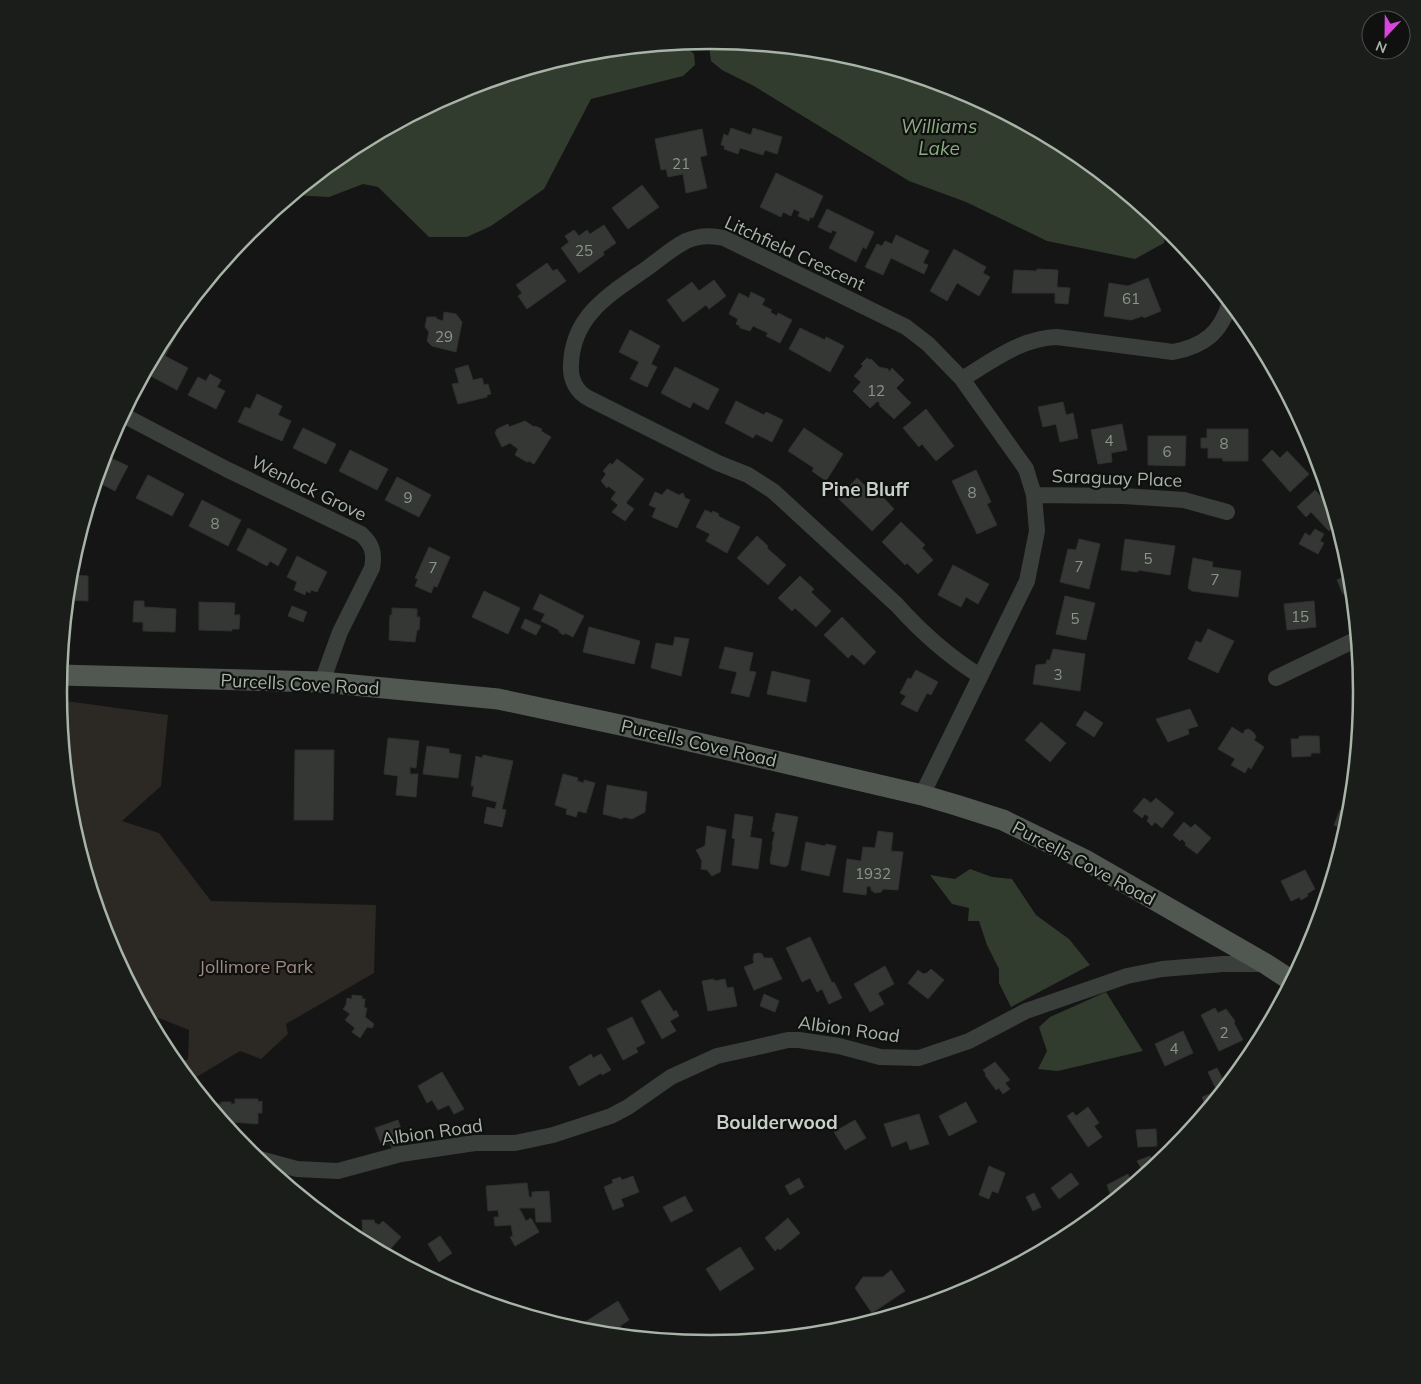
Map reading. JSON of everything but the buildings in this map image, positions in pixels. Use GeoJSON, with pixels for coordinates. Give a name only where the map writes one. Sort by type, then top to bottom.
{"type":"FeatureCollection","features":[{"type":"Feature","properties":{"kind":"main road","name":"Purcells Cove Road"},"geometry":{"type":"LineString","coordinates":[[68,675],[322,682],[498,699],[625,726],[922,795],[1003,820],[1087,861],[1287,978]]}},
{"type":"Feature","properties":{"kind":"street","name":"Litchfield Crescent"},"geometry":{"type":"LineString","coordinates":[[922,795],[1027,581],[1037,531],[1034,495],[1026,470],[962,379],[928,344],[906,327],[733,242],[717,236],[709,236],[694,238],[680,244],[596,306],[582,324],[574,346],[571,369],[573,381],[579,391],[585,396],[718,463],[748,475],[773,491],[897,605],[915,626],[936,645],[980,676]]}},
{"type":"Feature","properties":{"kind":"street"},"geometry":{"type":"LineString","coordinates":[[962,379],[1014,348],[1044,337],[1057,337],[1173,352],[1190,349],[1214,333],[1227,309]]}},
{"type":"Feature","properties":{"kind":"street","name":"Wenlock Grove"},"geometry":{"type":"LineString","coordinates":[[129,418],[228,470],[366,538],[372,548],[374,558],[372,568],[340,632],[322,682]]}},
{"type":"Feature","properties":{"kind":"street","name":"Saraguay Place"},"geometry":{"type":"LineString","coordinates":[[1034,495],[1124,496],[1184,500],[1227,512]]}},
{"type":"Feature","properties":{"kind":"street"},"geometry":{"type":"LineString","coordinates":[[1276,678],[1351,641]]}},
{"type":"Feature","properties":{"kind":"street","name":"Albion Road"},"geometry":{"type":"LineString","coordinates":[[272,1162],[297,1169],[338,1171],[401,1154],[475,1143],[514,1143],[553,1135],[611,1116],[628,1107],[670,1077],[717,1056],[749,1048],[788,1040],[798,1040],[839,1046],[880,1057],[919,1058],[969,1041],[1026,1011],[1127,976],[1162,969],[1266,964]]}},
{"type":"Feature","properties":{"kind":"green space","name":"Jollimore Park"},"geometry":{"type":"Polygon","coordinates":[[[67,701],[168,715],[161,786],[122,821],[159,833],[211,901],[376,905],[374,973],[286,1024],[288,1034],[261,1059],[240,1051],[196,1078],[184,1061],[188,1059],[189,1030],[155,1016],[116,938],[101,899],[89,858],[73,776],[67,701]]]}},
{"type":"Feature","properties":{"kind":"water","name":"Williams Lake"},"geometry":{"type":"Polygon","coordinates":[[[709,49],[753,50],[794,54],[836,61],[877,71],[957,98],[995,115],[1068,157],[1135,208],[1165,237],[1164,243],[1135,259],[1047,241],[966,202],[909,181],[754,86],[722,70],[711,61],[709,49]]]}},
{"type":"Feature","properties":{"kind":"water"},"geometry":{"type":"Polygon","coordinates":[[[668,50],[689,50],[694,54],[695,65],[683,76],[591,99],[544,189],[491,226],[467,237],[429,237],[378,187],[363,184],[329,197],[302,195],[353,157],[389,135],[426,115],[464,98],[504,83],[585,61],[668,50]]]}},
{"type":"Feature","properties":{"kind":"water"},"geometry":{"type":"Polygon","coordinates":[[[970,869],[992,877],[1012,879],[1036,915],[1069,939],[1090,965],[1011,1007],[999,983],[999,969],[987,945],[979,921],[968,921],[969,908],[952,904],[930,875],[955,879],[970,869]]]}},
{"type":"Feature","properties":{"kind":"water"},"geometry":{"type":"Polygon","coordinates":[[[1106,992],[1143,1051],[1058,1071],[1038,1069],[1047,1051],[1039,1027],[1050,1017],[1106,992]]]}},
{"type":"Feature","properties":{"kind":"district","name":"Pine Bluff"},"geometry":{"type":"Point","coordinates":[865,489]}},
{"type":"Feature","properties":{"kind":"district","name":"Boulderwood"},"geometry":{"type":"Point","coordinates":[777,1122]}}]}
